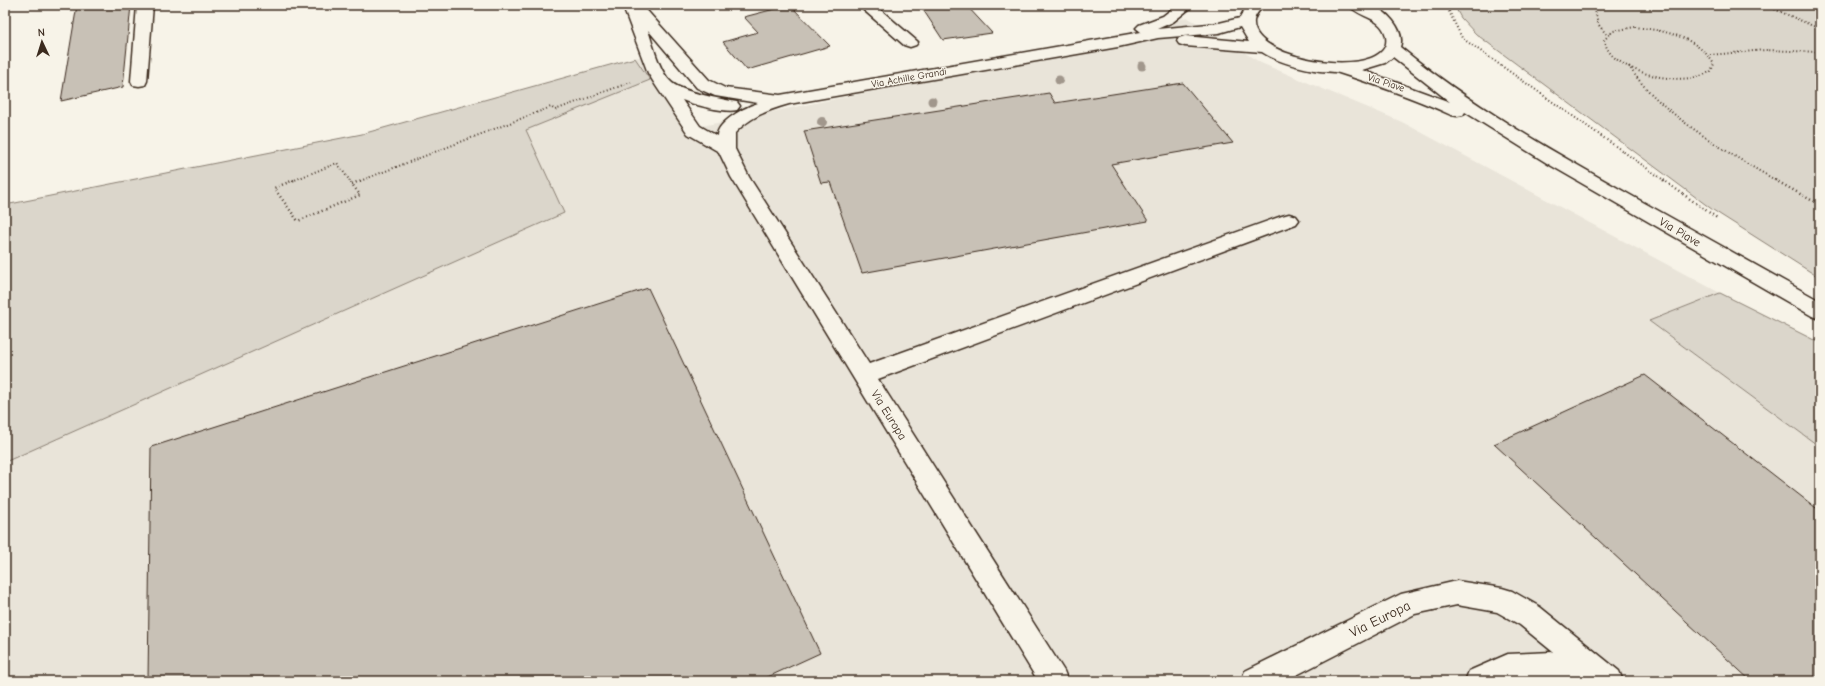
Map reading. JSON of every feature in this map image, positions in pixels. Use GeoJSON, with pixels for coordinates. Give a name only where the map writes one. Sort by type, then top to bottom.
{"type":"FeatureCollection","features":[{"type":"Feature","properties":{"kind":"street"},"geometry":{"type":"LineString","coordinates":[[139,81],[145,5]]}},
{"type":"Feature","properties":{"kind":"street"},"geometry":{"type":"LineString","coordinates":[[630,5],[660,79],[694,130],[726,149]]}},
{"type":"Feature","properties":{"kind":"street"},"geometry":{"type":"LineString","coordinates":[[634,5],[703,84],[721,92],[751,97],[786,99]]}},
{"type":"Feature","properties":{"kind":"street"},"geometry":{"type":"LineString","coordinates":[[866,5],[910,42]]}},
{"type":"Feature","properties":{"kind":"street","name":"Via Achille Grandi"},"geometry":{"type":"LineString","coordinates":[[1118,42],[1144,28],[1168,19],[1186,5]]}},
{"type":"Feature","properties":{"kind":"street"},"geometry":{"type":"LineString","coordinates":[[1357,5],[1383,20],[1393,34],[1394,41],[1392,48]]}},
{"type":"Feature","properties":{"kind":"street"},"geometry":{"type":"LineString","coordinates":[[1383,20],[1389,5]]}},
{"type":"Feature","properties":{"kind":"street","name":"Via Achille Grandi"},"geometry":{"type":"LineString","coordinates":[[726,149],[726,132],[738,119],[752,110],[786,99],[1118,42],[1158,33],[1219,28],[1247,12]]}},
{"type":"Feature","properties":{"kind":"street","name":"Via Piave"},"geometry":{"type":"LineString","coordinates":[[1247,12],[1251,34],[1267,48],[1287,58],[1303,63],[1338,67],[1364,65],[1375,62],[1388,54],[1392,48],[1436,84],[1473,110],[1541,153],[1820,311]]}},
{"type":"Feature","properties":{"kind":"street","name":"Via Achille Grandi"},"geometry":{"type":"LineString","coordinates":[[1118,42],[1180,40],[1267,48]]}},
{"type":"Feature","properties":{"kind":"street","name":"Via Piave"},"geometry":{"type":"LineString","coordinates":[[1338,67],[1436,101],[1541,153]]}},
{"type":"Feature","properties":{"kind":"street"},"geometry":{"type":"LineString","coordinates":[[660,79],[695,99],[752,110]]}},
{"type":"Feature","properties":{"kind":"street","name":"Via Europa"},"geometry":{"type":"LineString","coordinates":[[726,149],[740,177],[1054,681]]}},
{"type":"Feature","properties":{"kind":"street"},"geometry":{"type":"LineString","coordinates":[[863,374],[1289,220]]}},
{"type":"Feature","properties":{"kind":"street","name":"Via Europa"},"geometry":{"type":"LineString","coordinates":[[1255,681],[1411,603],[1457,593],[1502,600],[1530,616],[1609,680]]}},
{"type":"Feature","properties":{"kind":"street","name":"Via Europa"},"geometry":{"type":"LineString","coordinates":[[1479,681],[1508,668],[1554,666],[1609,680]]}},
{"type":"Feature","properties":{"kind":"path"},"geometry":{"type":"LineString","coordinates":[[1446,5],[1462,38],[1717,218]]}},
{"type":"Feature","properties":{"kind":"path"},"geometry":{"type":"LineString","coordinates":[[1594,5],[1598,24],[1606,34]]}},
{"type":"Feature","properties":{"kind":"path"},"geometry":{"type":"LineString","coordinates":[[1765,5],[1820,29]]}},
{"type":"Feature","properties":{"kind":"path"},"geometry":{"type":"LineString","coordinates":[[1635,27],[1652,29],[1686,39],[1700,47],[1710,56],[1714,64],[1711,71],[1703,76],[1689,79],[1672,78],[1654,75],[1628,66],[1619,61],[1606,49],[1604,40],[1606,34],[1621,28],[1635,27]]}},
{"type":"Feature","properties":{"kind":"path"},"geometry":{"type":"LineString","coordinates":[[1710,56],[1759,50],[1820,52]]}},
{"type":"Feature","properties":{"kind":"path"},"geometry":{"type":"LineString","coordinates":[[1628,66],[1638,80],[1691,127],[1725,151],[1820,205]]}},
{"type":"Feature","properties":{"kind":"path"},"geometry":{"type":"LineString","coordinates":[[352,184],[551,107],[555,110],[660,79]]}},
{"type":"Feature","properties":{"kind":"path"},"geometry":{"type":"LineString","coordinates":[[336,163],[352,184],[360,195],[298,221],[274,188],[336,163]]}},
{"type":"Feature","properties":{"kind":"shaded area"},"geometry":{"type":"Polygon","coordinates":[[[1454,5],[1820,5],[1820,278],[1713,210],[1476,34],[1461,18],[1454,5]]]}},
{"type":"Feature","properties":{"kind":"shaded area"},"geometry":{"type":"Polygon","coordinates":[[[1187,17],[1261,63],[1402,122],[1720,293],[1649,321],[1820,447],[1820,681],[5,681],[5,205],[362,134],[649,54],[697,127],[1115,42],[1187,17]]]}},
{"type":"Feature","properties":{"kind":"shaded area"},"geometry":{"type":"Polygon","coordinates":[[[635,58],[650,80],[526,130],[564,213],[5,462],[5,205],[362,134],[635,58]]]}},
{"type":"Feature","properties":{"kind":"shaded area"},"geometry":{"type":"Polygon","coordinates":[[[1720,293],[1820,343],[1820,447],[1649,321],[1720,293]]]}},
{"type":"Feature","properties":{"kind":"building"},"geometry":{"type":"Polygon","coordinates":[[[77,5],[131,5],[123,87],[61,101],[77,5]]]}},
{"type":"Feature","properties":{"kind":"building"},"geometry":{"type":"Polygon","coordinates":[[[790,5],[830,46],[747,70],[723,42],[758,32],[744,17],[790,5]]]}},
{"type":"Feature","properties":{"kind":"building"},"geometry":{"type":"Polygon","coordinates":[[[920,5],[966,5],[992,33],[943,40],[920,5]]]}},
{"type":"Feature","properties":{"kind":"building"},"geometry":{"type":"Polygon","coordinates":[[[1183,83],[1233,143],[1111,164],[1148,221],[862,273],[830,182],[821,183],[804,131],[1049,93],[1055,103],[1183,83]]]}},
{"type":"Feature","properties":{"kind":"building"},"geometry":{"type":"Polygon","coordinates":[[[648,288],[820,653],[759,681],[148,681],[151,447],[648,288]]]}},
{"type":"Feature","properties":{"kind":"building"},"geometry":{"type":"Polygon","coordinates":[[[1645,375],[1820,511],[1820,681],[1751,681],[1494,444],[1645,375]]]}}]}
